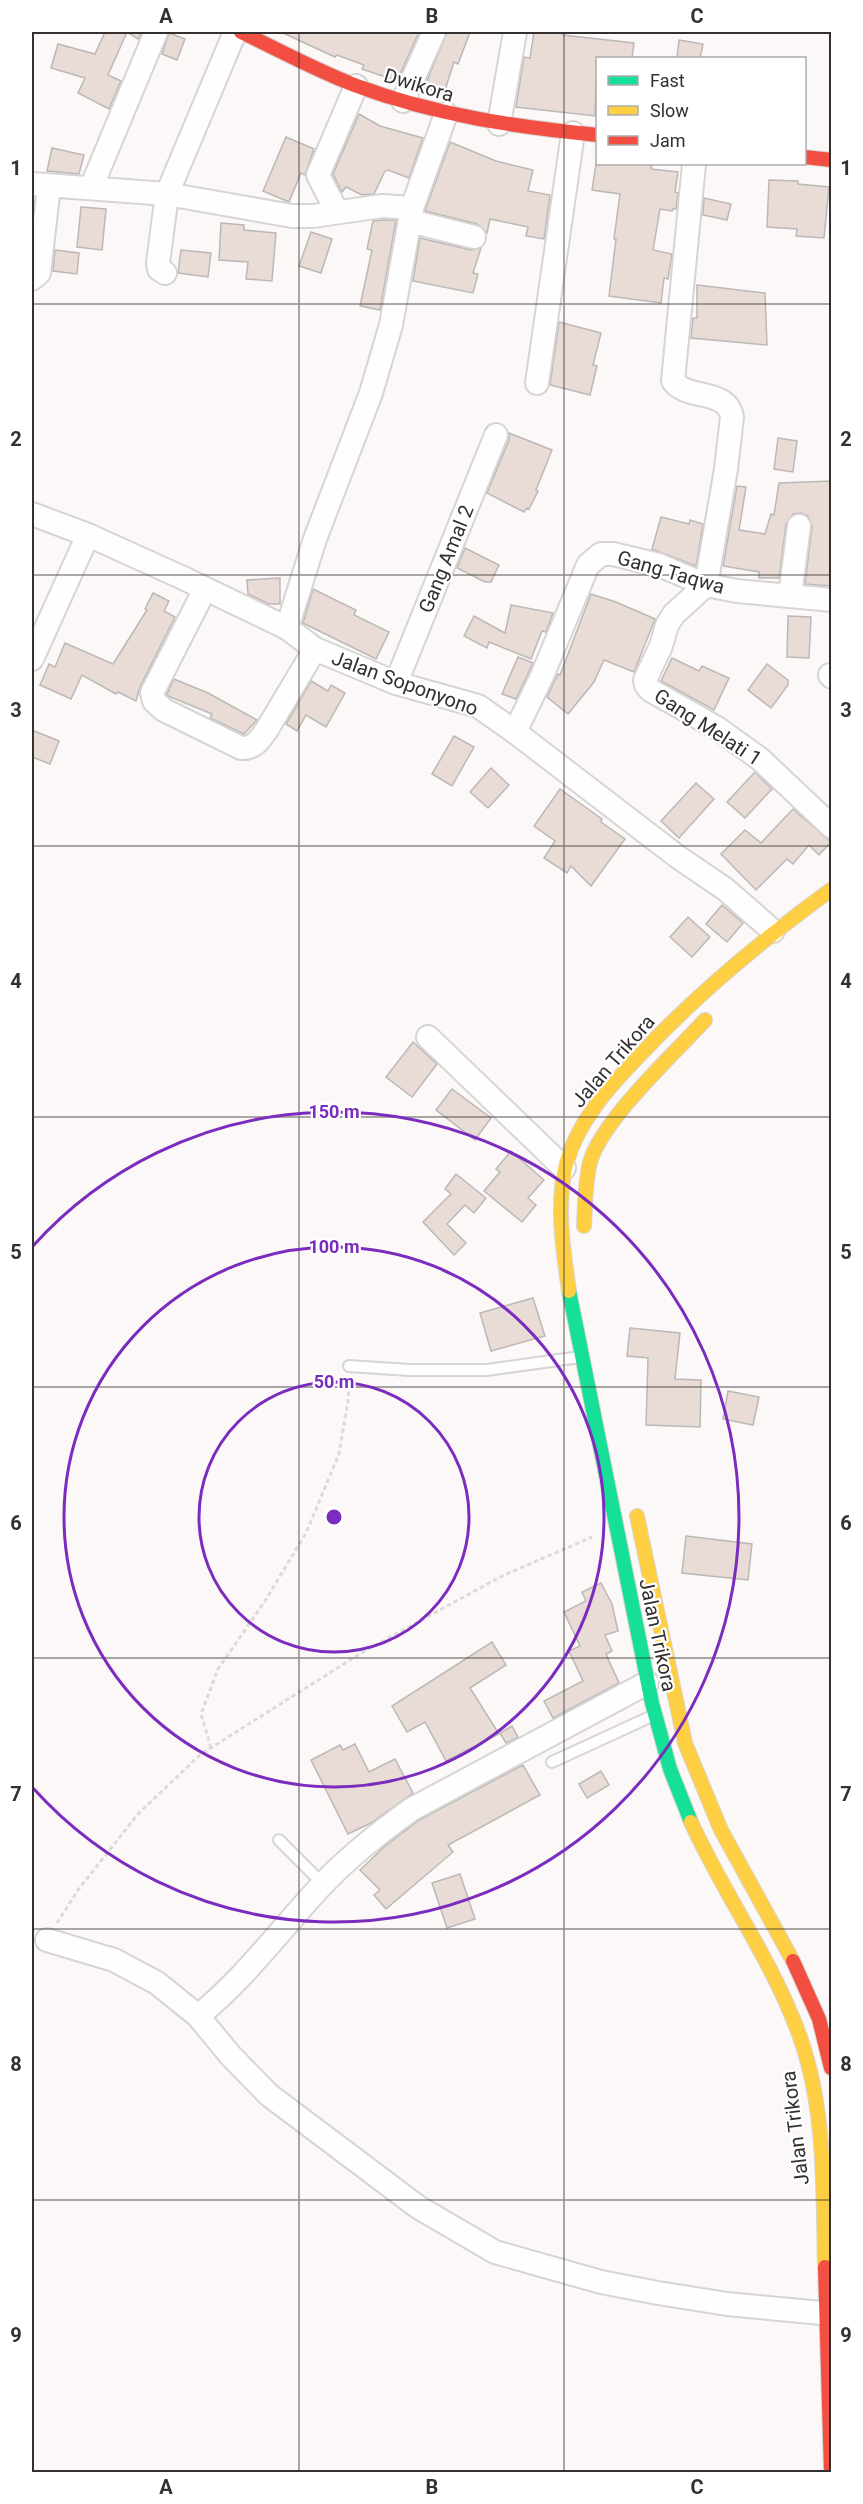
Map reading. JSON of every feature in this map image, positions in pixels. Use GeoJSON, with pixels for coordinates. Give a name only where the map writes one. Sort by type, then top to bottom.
{"type":"FeatureCollection","features":[{"type":"Feature","properties":{"kind":"main road","name":"Dwikora"},"geometry":{"type":"LineString","coordinates":[[242,32],[356,86],[446,114],[499,124],[596,135]]}},
{"type":"Feature","properties":{"kind":"main road"},"geometry":{"type":"LineString","coordinates":[[806,157],[831,160]]}},
{"type":"Feature","properties":{"kind":"main road","name":"Jalan Trikora"},"geometry":{"type":"LineString","coordinates":[[831,889],[773,931],[650,1043],[615,1082],[586,1120],[564,1168],[561,1204],[564,1256],[583,1356],[603,1432],[615,1526],[647,1683],[664,1753],[686,1812],[783,1999],[800,2037],[811,2075],[821,2178],[830,2314],[831,2472]]}},
{"type":"Feature","properties":{"kind":"main road","name":"Jalan Trikora"},"geometry":{"type":"LineString","coordinates":[[584,1236],[583,1218],[587,1178],[591,1160],[603,1136],[622,1110],[718,1007]]}},
{"type":"Feature","properties":{"kind":"main road","name":"Jalan Trikora"},"geometry":{"type":"LineString","coordinates":[[634,1504],[685,1743],[714,1817],[803,1984],[822,2029],[831,2074]]}},
{"type":"Feature","properties":{"kind":"street"},"geometry":{"type":"LineString","coordinates":[[91,188],[156,32]]}},
{"type":"Feature","properties":{"kind":"street"},"geometry":{"type":"LineString","coordinates":[[165,273],[159,269],[158,263],[167,194],[235,32]]}},
{"type":"Feature","properties":{"kind":"street"},"geometry":{"type":"LineString","coordinates":[[403,101],[434,32]]}},
{"type":"Feature","properties":{"kind":"street"},"geometry":{"type":"LineString","coordinates":[[499,124],[515,32]]}},
{"type":"Feature","properties":{"kind":"street"},"geometry":{"type":"LineString","coordinates":[[337,212],[318,175],[356,86]]}},
{"type":"Feature","properties":{"kind":"street"},"geometry":{"type":"LineString","coordinates":[[287,628],[315,539],[371,393],[391,325],[411,214],[446,114]]}},
{"type":"Feature","properties":{"kind":"street"},"geometry":{"type":"LineString","coordinates":[[537,383],[573,133]]}},
{"type":"Feature","properties":{"kind":"street"},"geometry":{"type":"LineString","coordinates":[[694,165],[673,381],[684,391],[722,400],[731,409],[732,417],[726,469],[706,585]]}},
{"type":"Feature","properties":{"kind":"street"},"geometry":{"type":"LineString","coordinates":[[32,279],[39,273],[40,266],[40,185],[167,194],[292,216],[313,216],[382,206],[474,237]]}},
{"type":"Feature","properties":{"kind":"street","name":"Gang Amal 2"},"geometry":{"type":"LineString","coordinates":[[396,683],[496,435]]}},
{"type":"Feature","properties":{"kind":"street","name":"Jalan Soponyono"},"geometry":{"type":"LineString","coordinates":[[32,514],[88,535],[287,628],[315,649],[396,683],[478,706],[678,857],[725,889],[773,931]]}},
{"type":"Feature","properties":{"kind":"street"},"geometry":{"type":"LineString","coordinates":[[790,596],[799,526]]}},
{"type":"Feature","properties":{"kind":"street"},"geometry":{"type":"LineString","coordinates":[[32,659],[88,535]]}},
{"type":"Feature","properties":{"kind":"street","name":"Gang Taqwa"},"geometry":{"type":"LineString","coordinates":[[515,732],[543,676],[588,565],[601,554],[659,565],[706,585],[831,600]]}},
{"type":"Feature","properties":{"kind":"street","name":"Gang Melati 1"},"geometry":{"type":"LineString","coordinates":[[706,585],[681,606],[667,625],[645,685],[717,728],[760,759],[831,827]]}},
{"type":"Feature","properties":{"kind":"street"},"geometry":{"type":"LineString","coordinates":[[205,589],[152,693],[154,701],[164,710],[241,748],[248,748],[257,743],[266,731],[315,649]]}},
{"type":"Feature","properties":{"kind":"street"},"geometry":{"type":"LineString","coordinates":[[428,1037],[564,1168]]}},
{"type":"Feature","properties":{"kind":"street"},"geometry":{"type":"LineString","coordinates":[[198,2016],[227,1993],[323,1884],[377,1834],[412,1809],[647,1683]]}},
{"type":"Feature","properties":{"kind":"street"},"geometry":{"type":"LineString","coordinates":[[47,1940],[114,1960],[157,1983],[198,2016],[230,2055],[278,2102],[418,2207],[495,2252],[601,2282],[658,2293],[727,2304],[830,2314]]}},
{"type":"Feature","properties":{"kind":"lane"},"geometry":{"type":"LineString","coordinates":[[349,1366],[409,1370],[487,1370],[583,1356]]}},
{"type":"Feature","properties":{"kind":"lane"},"geometry":{"type":"LineString","coordinates":[[552,1762],[655,1714]]}},
{"type":"Feature","properties":{"kind":"lane"},"geometry":{"type":"LineString","coordinates":[[279,1840],[323,1884]]}},
{"type":"Feature","properties":{"kind":"path"},"geometry":{"type":"LineString","coordinates":[[211,1748],[201,1714],[218,1669],[265,1601],[306,1533],[339,1454],[348,1401],[349,1366]]}},
{"type":"Feature","properties":{"kind":"path"},"geometry":{"type":"LineString","coordinates":[[47,1940],[78,1890],[138,1814],[201,1754],[363,1652],[502,1576],[615,1526]]}},
{"type":"Feature","properties":{"kind":"building"},"geometry":{"type":"Polygon","coordinates":[[[105,32],[127,32],[108,75],[121,81],[109,109],[78,93],[85,78],[51,68],[58,44],[95,54],[105,32]]]}},
{"type":"Feature","properties":{"kind":"building"},"geometry":{"type":"Polygon","coordinates":[[[127,32],[142,32],[138,39],[127,32]]]}},
{"type":"Feature","properties":{"kind":"building"},"geometry":{"type":"Polygon","coordinates":[[[281,32],[419,32],[397,81],[362,69],[364,65],[337,55],[335,57],[281,32]]]}},
{"type":"Feature","properties":{"kind":"building"},"geometry":{"type":"Polygon","coordinates":[[[447,32],[470,32],[458,64],[454,62],[444,93],[424,88],[447,32]]]}},
{"type":"Feature","properties":{"kind":"building"},"geometry":{"type":"Polygon","coordinates":[[[534,32],[563,32],[563,35],[634,43],[632,57],[596,57],[595,116],[516,107],[524,57],[530,58],[534,32]]]}},
{"type":"Feature","properties":{"kind":"building"},"geometry":{"type":"Polygon","coordinates":[[[169,33],[185,39],[177,60],[162,54],[169,33]]]}},
{"type":"Feature","properties":{"kind":"building"},"geometry":{"type":"Polygon","coordinates":[[[679,40],[703,44],[700,57],[677,57],[679,40]]]}},
{"type":"Feature","properties":{"kind":"building"},"geometry":{"type":"Polygon","coordinates":[[[359,114],[380,126],[423,138],[409,178],[385,171],[374,194],[362,195],[346,187],[342,192],[333,174],[359,114]]]}},
{"type":"Feature","properties":{"kind":"building"},"geometry":{"type":"Polygon","coordinates":[[[286,137],[314,149],[305,175],[301,173],[289,202],[263,191],[286,137]]]}},
{"type":"Feature","properties":{"kind":"building"},"geometry":{"type":"Polygon","coordinates":[[[450,142],[496,161],[533,170],[528,191],[550,195],[544,239],[526,236],[528,227],[490,219],[487,233],[477,224],[425,211],[450,142]]]}},
{"type":"Feature","properties":{"kind":"building"},"geometry":{"type":"Polygon","coordinates":[[[52,148],[84,155],[79,174],[47,171],[52,148]]]}},
{"type":"Feature","properties":{"kind":"building"},"geometry":{"type":"Polygon","coordinates":[[[596,164],[652,165],[651,169],[678,172],[675,192],[678,193],[676,209],[672,211],[660,209],[653,250],[672,254],[668,279],[664,278],[661,303],[609,296],[620,194],[592,190],[596,164]]]}},
{"type":"Feature","properties":{"kind":"building"},"geometry":{"type":"Polygon","coordinates":[[[769,180],[798,181],[798,184],[829,187],[824,238],[796,236],[797,229],[767,227],[769,180]]]}},
{"type":"Feature","properties":{"kind":"building"},"geometry":{"type":"Polygon","coordinates":[[[704,198],[731,204],[727,220],[703,215],[704,198]]]}},
{"type":"Feature","properties":{"kind":"building"},"geometry":{"type":"Polygon","coordinates":[[[81,207],[106,209],[102,250],[77,247],[81,207]]]}},
{"type":"Feature","properties":{"kind":"building"},"geometry":{"type":"Polygon","coordinates":[[[396,220],[380,310],[360,306],[372,250],[367,249],[373,221],[396,220]]]}},
{"type":"Feature","properties":{"kind":"building"},"geometry":{"type":"Polygon","coordinates":[[[221,223],[244,225],[244,230],[276,233],[272,281],[246,279],[248,262],[219,260],[221,223]]]}},
{"type":"Feature","properties":{"kind":"building"},"geometry":{"type":"Polygon","coordinates":[[[311,232],[332,239],[321,273],[299,266],[311,232]]]}},
{"type":"Feature","properties":{"kind":"building"},"geometry":{"type":"Polygon","coordinates":[[[420,238],[471,250],[481,248],[473,273],[478,274],[473,293],[413,281],[420,238]]]}},
{"type":"Feature","properties":{"kind":"building"},"geometry":{"type":"Polygon","coordinates":[[[55,250],[79,253],[77,274],[53,271],[55,250]]]}},
{"type":"Feature","properties":{"kind":"building"},"geometry":{"type":"Polygon","coordinates":[[[181,250],[211,253],[208,277],[178,273],[181,250]]]}},
{"type":"Feature","properties":{"kind":"building"},"geometry":{"type":"Polygon","coordinates":[[[697,285],[765,293],[767,345],[691,338],[693,318],[697,318],[697,285]]]}},
{"type":"Feature","properties":{"kind":"building"},"geometry":{"type":"Polygon","coordinates":[[[559,322],[601,333],[593,365],[597,366],[590,395],[550,385],[559,322]]]}},
{"type":"Feature","properties":{"kind":"building"},"geometry":{"type":"Polygon","coordinates":[[[509,433],[552,450],[536,490],[538,491],[529,509],[527,508],[524,512],[487,493],[509,440],[509,433]]]}},
{"type":"Feature","properties":{"kind":"building"},"geometry":{"type":"Polygon","coordinates":[[[778,438],[797,441],[793,472],[774,469],[778,438]]]}},
{"type":"Feature","properties":{"kind":"building"},"geometry":{"type":"Polygon","coordinates":[[[831,481],[831,586],[805,584],[812,527],[808,516],[801,513],[793,514],[786,524],[779,578],[759,578],[759,572],[723,566],[737,486],[746,487],[739,530],[765,534],[771,514],[774,515],[779,483],[831,481]]]}},
{"type":"Feature","properties":{"kind":"building"},"geometry":{"type":"Polygon","coordinates":[[[661,517],[689,524],[690,520],[703,524],[696,566],[652,549],[661,517]]]}},
{"type":"Feature","properties":{"kind":"building"},"geometry":{"type":"Polygon","coordinates":[[[465,548],[499,565],[491,582],[485,582],[457,568],[465,548]]]}},
{"type":"Feature","properties":{"kind":"building"},"geometry":{"type":"Polygon","coordinates":[[[280,578],[280,604],[269,604],[248,594],[247,580],[280,578]]]}},
{"type":"Feature","properties":{"kind":"building"},"geometry":{"type":"Polygon","coordinates":[[[313,589],[356,610],[354,615],[389,632],[376,659],[303,623],[313,589]]]}},
{"type":"Feature","properties":{"kind":"building"},"geometry":{"type":"Polygon","coordinates":[[[153,593],[169,601],[164,611],[175,617],[140,687],[136,701],[118,692],[116,694],[82,675],[71,699],[40,685],[49,664],[55,667],[65,643],[113,664],[147,610],[145,609],[153,593]]]}},
{"type":"Feature","properties":{"kind":"building"},"geometry":{"type":"Polygon","coordinates":[[[591,594],[655,619],[634,672],[604,660],[594,682],[568,714],[547,697],[558,674],[560,675],[591,594]]]}},
{"type":"Feature","properties":{"kind":"building"},"geometry":{"type":"Polygon","coordinates":[[[511,605],[553,613],[546,632],[542,631],[531,659],[489,642],[487,648],[464,636],[474,616],[505,633],[511,605]]]}},
{"type":"Feature","properties":{"kind":"building"},"geometry":{"type":"Polygon","coordinates":[[[788,616],[811,617],[809,658],[787,657],[788,616]]]}},
{"type":"Feature","properties":{"kind":"building"},"geometry":{"type":"Polygon","coordinates":[[[518,657],[533,663],[516,699],[502,694],[518,657]]]}},
{"type":"Feature","properties":{"kind":"building"},"geometry":{"type":"Polygon","coordinates":[[[672,658],[699,671],[702,666],[729,678],[714,710],[661,681],[672,658]]]}},
{"type":"Feature","properties":{"kind":"building"},"geometry":{"type":"Polygon","coordinates":[[[767,664],[788,680],[788,685],[771,708],[748,690],[767,664]]]}},
{"type":"Feature","properties":{"kind":"building"},"geometry":{"type":"Polygon","coordinates":[[[174,679],[208,693],[257,720],[244,734],[210,718],[212,714],[168,696],[174,679]]]}},
{"type":"Feature","properties":{"kind":"building"},"geometry":{"type":"Polygon","coordinates":[[[311,681],[328,691],[331,685],[345,693],[326,727],[306,715],[297,731],[286,724],[311,681]]]}},
{"type":"Feature","properties":{"kind":"building"},"geometry":{"type":"Polygon","coordinates":[[[32,730],[59,741],[50,764],[32,757],[32,730]]]}},
{"type":"Feature","properties":{"kind":"building"},"geometry":{"type":"Polygon","coordinates":[[[454,736],[474,747],[452,786],[432,774],[454,736]]]}},
{"type":"Feature","properties":{"kind":"building"},"geometry":{"type":"Polygon","coordinates":[[[491,768],[509,785],[488,808],[470,792],[491,768]]]}},
{"type":"Feature","properties":{"kind":"building"},"geometry":{"type":"Polygon","coordinates":[[[755,772],[772,789],[745,818],[727,802],[755,772]]]}},
{"type":"Feature","properties":{"kind":"building"},"geometry":{"type":"Polygon","coordinates":[[[696,783],[714,799],[679,838],[661,821],[696,783]]]}},
{"type":"Feature","properties":{"kind":"building"},"geometry":{"type":"Polygon","coordinates":[[[560,789],[602,819],[601,822],[625,839],[591,886],[571,866],[567,873],[544,858],[555,841],[534,826],[560,789]]]}},
{"type":"Feature","properties":{"kind":"building"},"geometry":{"type":"Polygon","coordinates":[[[793,809],[831,842],[819,855],[809,845],[793,864],[787,859],[756,890],[721,854],[745,830],[761,843],[793,809]]]}},
{"type":"Feature","properties":{"kind":"building"},"geometry":{"type":"Polygon","coordinates":[[[722,905],[743,923],[727,942],[706,924],[722,905]]]}},
{"type":"Feature","properties":{"kind":"building"},"geometry":{"type":"Polygon","coordinates":[[[688,917],[710,937],[692,957],[670,937],[688,917]]]}},
{"type":"Feature","properties":{"kind":"building"},"geometry":{"type":"Polygon","coordinates":[[[413,1042],[437,1064],[412,1097],[386,1077],[413,1042]]]}},
{"type":"Feature","properties":{"kind":"building"},"geometry":{"type":"Polygon","coordinates":[[[452,1089],[491,1118],[475,1140],[436,1110],[452,1089]]]}},
{"type":"Feature","properties":{"kind":"building"},"geometry":{"type":"Polygon","coordinates":[[[511,1151],[544,1180],[528,1198],[536,1205],[522,1222],[484,1191],[500,1172],[496,1169],[511,1151]]]}},
{"type":"Feature","properties":{"kind":"building"},"geometry":{"type":"Polygon","coordinates":[[[456,1174],[486,1198],[474,1213],[465,1205],[447,1224],[466,1243],[454,1255],[423,1222],[451,1194],[445,1189],[456,1174]]]}},
{"type":"Feature","properties":{"kind":"building"},"geometry":{"type":"Polygon","coordinates":[[[533,1298],[545,1336],[491,1351],[480,1313],[533,1298]]]}},
{"type":"Feature","properties":{"kind":"building"},"geometry":{"type":"Polygon","coordinates":[[[630,1328],[680,1333],[675,1379],[701,1380],[700,1427],[646,1425],[648,1358],[627,1356],[630,1328]]]}},
{"type":"Feature","properties":{"kind":"building"},"geometry":{"type":"Polygon","coordinates":[[[728,1391],[759,1397],[753,1425],[723,1419],[728,1391]]]}},
{"type":"Feature","properties":{"kind":"building"},"geometry":{"type":"Polygon","coordinates":[[[686,1536],[752,1544],[748,1580],[682,1573],[686,1536]]]}},
{"type":"Feature","properties":{"kind":"building"},"geometry":{"type":"Polygon","coordinates":[[[601,1583],[612,1604],[618,1631],[605,1635],[612,1651],[606,1654],[619,1683],[553,1718],[544,1701],[583,1681],[569,1651],[580,1646],[564,1612],[586,1601],[582,1592],[601,1583]]]}},
{"type":"Feature","properties":{"kind":"building"},"geometry":{"type":"Polygon","coordinates":[[[492,1642],[506,1665],[470,1688],[499,1734],[446,1761],[425,1722],[407,1732],[392,1706],[492,1642]]]}},
{"type":"Feature","properties":{"kind":"building"},"geometry":{"type":"Polygon","coordinates":[[[512,1726],[518,1737],[506,1743],[500,1733],[512,1726]]]}},
{"type":"Feature","properties":{"kind":"building"},"geometry":{"type":"Polygon","coordinates":[[[355,1744],[369,1772],[395,1759],[413,1793],[371,1823],[348,1834],[311,1760],[340,1745],[343,1750],[355,1744]]]}},
{"type":"Feature","properties":{"kind":"building"},"geometry":{"type":"Polygon","coordinates":[[[523,1765],[540,1795],[448,1845],[453,1852],[386,1909],[374,1895],[380,1890],[360,1870],[384,1847],[419,1820],[523,1765]]]}},
{"type":"Feature","properties":{"kind":"building"},"geometry":{"type":"Polygon","coordinates":[[[601,1771],[609,1785],[587,1798],[579,1784],[601,1771]]]}},
{"type":"Feature","properties":{"kind":"building"},"geometry":{"type":"Polygon","coordinates":[[[460,1874],[475,1919],[447,1928],[432,1883],[460,1874]]]}},
{"type":"Feature","properties":{"kind":"traffic: fast"},"geometry":{"type":"LineString","coordinates":[[569,1291],[652,1703],[670,1769],[691,1822]]}},
{"type":"Feature","properties":{"kind":"traffic: slow"},"geometry":{"type":"LineString","coordinates":[[569,1291],[561,1196],[571,1148],[586,1119],[617,1080],[684,1010],[756,947],[832,889]]}},
{"type":"Feature","properties":{"kind":"traffic: slow"},"geometry":{"type":"LineString","coordinates":[[584,1226],[588,1170],[597,1145],[640,1088],[705,1020]]}},
{"type":"Feature","properties":{"kind":"traffic: slow"},"geometry":{"type":"LineString","coordinates":[[637,1516],[685,1743],[721,1830],[793,1961]]}},
{"type":"Feature","properties":{"kind":"traffic: slow"},"geometry":{"type":"LineString","coordinates":[[691,1822],[776,1982],[800,2037],[815,2093],[819,2122],[825,2267]]}},
{"type":"Feature","properties":{"kind":"traffic: jam"},"geometry":{"type":"LineString","coordinates":[[241,32],[342,80],[416,105],[506,124],[596,135]]}},
{"type":"Feature","properties":{"kind":"traffic: jam"},"geometry":{"type":"LineString","coordinates":[[806,157],[832,160]]}},
{"type":"Feature","properties":{"kind":"traffic: jam"},"geometry":{"type":"LineString","coordinates":[[793,1961],[819,2019],[831,2068]]}},
{"type":"Feature","properties":{"kind":"traffic: jam"},"geometry":{"type":"LineString","coordinates":[[825,2267],[831,2472]]}}]}
